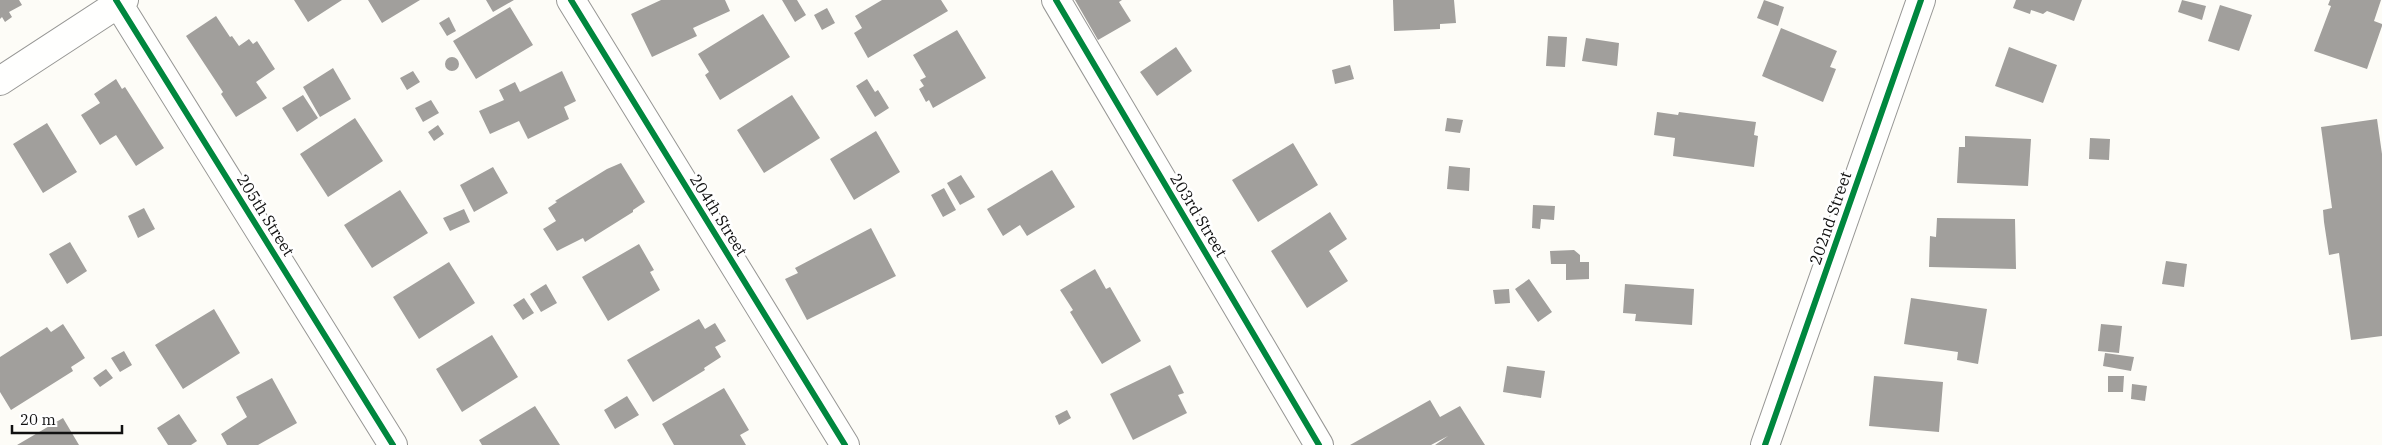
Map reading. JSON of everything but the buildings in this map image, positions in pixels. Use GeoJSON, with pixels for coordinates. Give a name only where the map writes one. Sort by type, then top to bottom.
{"type":"FeatureCollection","features":[{"type":"Feature","properties":{"kind":"street","name":"204th Street"},"geometry":{"type":"LineString","coordinates":[[571,0],[845,445]]}},
{"type":"Feature","properties":{"kind":"street","name":"203rd Street"},"geometry":{"type":"LineString","coordinates":[[1056,0],[1319,445]]}},
{"type":"Feature","properties":{"kind":"street","name":"202nd Street"},"geometry":{"type":"LineString","coordinates":[[1765,445],[1920,0]]}},
{"type":"Feature","properties":{"kind":"street"},"geometry":{"type":"LineString","coordinates":[[0,81],[119,1]]}},
{"type":"Feature","properties":{"kind":"street","name":"205th Street"},"geometry":{"type":"LineString","coordinates":[[119,1],[393,445]]}},
{"type":"Feature","properties":{"kind":"cycle path"},"geometry":{"type":"LineString","coordinates":[[116,0],[393,445]]}},
{"type":"Feature","properties":{"kind":"cycle path"},"geometry":{"type":"LineString","coordinates":[[571,0],[845,445]]}},
{"type":"Feature","properties":{"kind":"cycle path"},"geometry":{"type":"LineString","coordinates":[[1056,0],[1319,445]]}},
{"type":"Feature","properties":{"kind":"cycle path"},"geometry":{"type":"LineString","coordinates":[[1765,445],[1921,0]]}}]}
